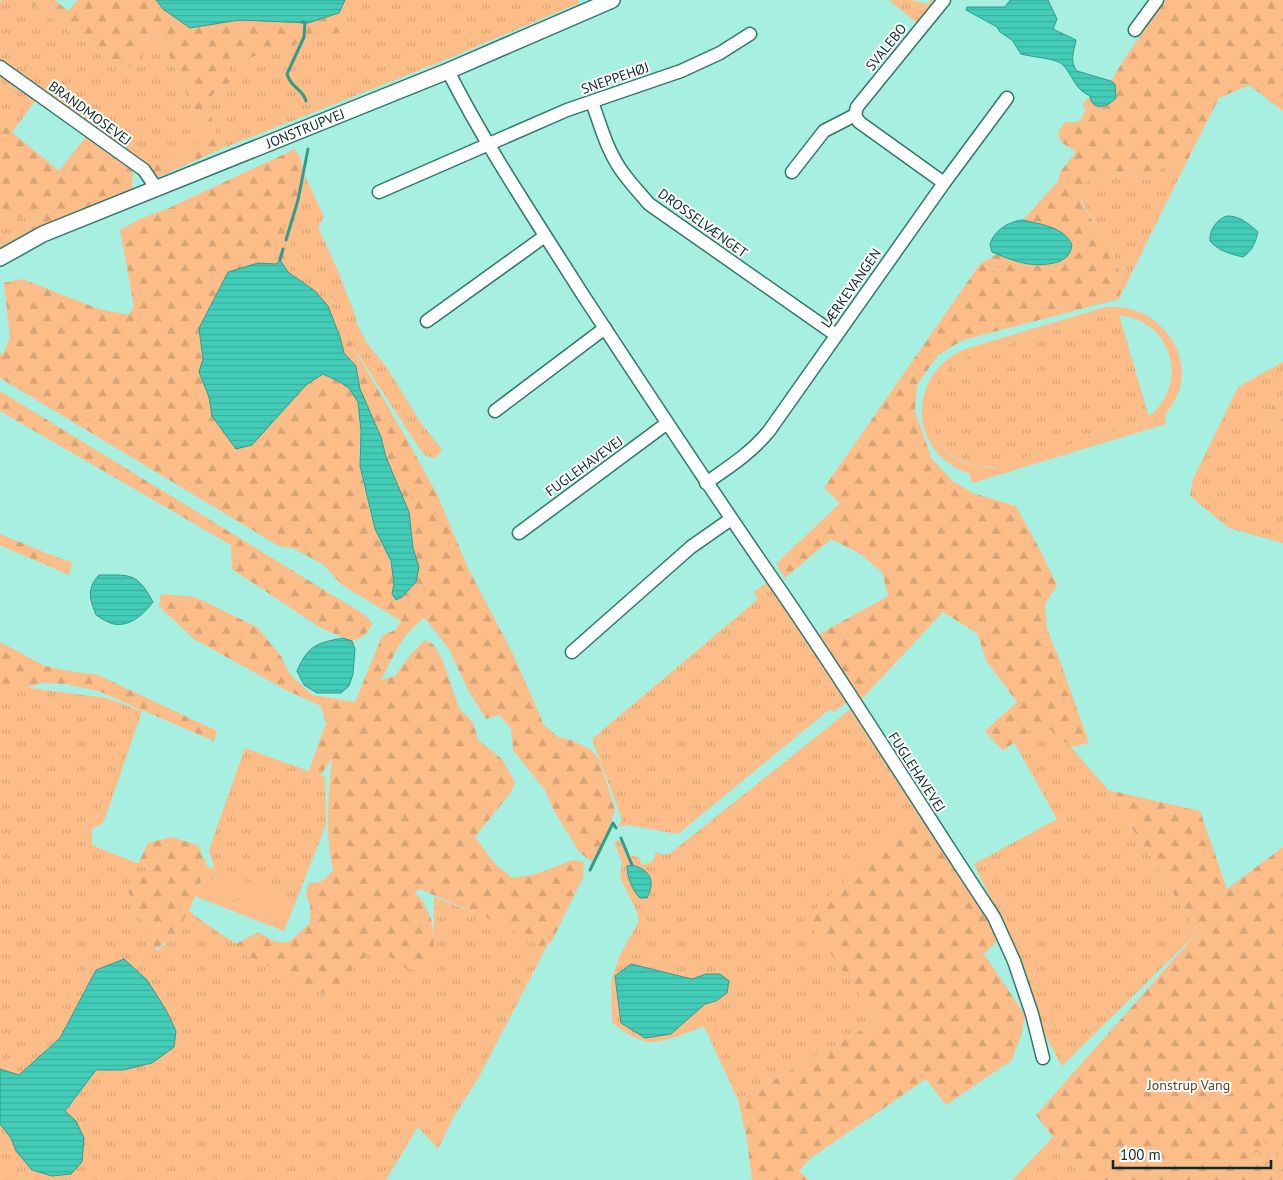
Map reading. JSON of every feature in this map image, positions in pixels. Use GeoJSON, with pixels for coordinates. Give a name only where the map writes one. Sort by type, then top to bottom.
{"type":"FeatureCollection","features":[{"type":"Feature","properties":{"kind":"street","name":"JONSTRUPVEJ"},"geometry":{"type":"LineString","coordinates":[[0,258],[43,234],[448,71],[612,0]]}},
{"type":"Feature","properties":{"kind":"street","name":"SVALEBO"},"geometry":{"type":"LineString","coordinates":[[855,115],[857,107],[944,0]]}},
{"type":"Feature","properties":{"kind":"street"},"geometry":{"type":"LineString","coordinates":[[1136,30],[1157,0]]}},
{"type":"Feature","properties":{"kind":"street","name":"SNEPPEHØJ"},"geometry":{"type":"LineString","coordinates":[[488,145],[567,110],[682,71],[720,53],[750,34]]}},
{"type":"Feature","properties":{"kind":"street","name":"BRANDMOSEVEJ"},"geometry":{"type":"LineString","coordinates":[[0,67],[144,170],[156,188]]}},
{"type":"Feature","properties":{"kind":"street","name":"FUGLEHAVEVEJ"},"geometry":{"type":"LineString","coordinates":[[448,71],[488,145],[604,328],[666,424],[827,661],[994,917],[1014,961],[1032,1014],[1043,1058]]}},
{"type":"Feature","properties":{"kind":"street","name":"LÆRKEVANGEN"},"geometry":{"type":"LineString","coordinates":[[706,483],[744,457],[769,431],[944,182],[1007,98]]}},
{"type":"Feature","properties":{"kind":"street","name":"DROSSELVÆNGET"},"geometry":{"type":"LineString","coordinates":[[592,102],[608,146],[619,167],[633,187],[649,204],[836,335]]}},
{"type":"Feature","properties":{"kind":"street"},"geometry":{"type":"LineString","coordinates":[[792,172],[824,131],[855,115],[859,122],[944,182]]}},
{"type":"Feature","properties":{"kind":"street"},"geometry":{"type":"LineString","coordinates":[[379,192],[488,145]]}},
{"type":"Feature","properties":{"kind":"street"},"geometry":{"type":"LineString","coordinates":[[427,321],[545,236]]}},
{"type":"Feature","properties":{"kind":"street"},"geometry":{"type":"LineString","coordinates":[[495,410],[604,328]]}},
{"type":"Feature","properties":{"kind":"street","name":"FUGLEHAVEVEJ"},"geometry":{"type":"LineString","coordinates":[[519,533],[666,424]]}},
{"type":"Feature","properties":{"kind":"street"},"geometry":{"type":"LineString","coordinates":[[572,652],[691,547],[731,519]]}},
{"type":"Feature","properties":{"kind":"green space"},"geometry":{"type":"Polygon","coordinates":[[[2,0],[27,0],[122,69],[141,63],[147,33],[160,35],[204,133],[196,150],[147,169],[0,62],[0,3],[2,0]]]}},
{"type":"Feature","properties":{"kind":"green space"},"geometry":{"type":"Polygon","coordinates":[[[27,0],[55,0],[68,11],[78,0],[156,0],[163,9],[235,13],[339,13],[345,0],[352,0],[343,31],[230,63],[230,82],[206,100],[221,149],[159,177],[147,169],[196,150],[204,133],[160,35],[147,33],[141,63],[122,69],[27,0]]]}},
{"type":"Feature","properties":{"kind":"green space"},"geometry":{"type":"Polygon","coordinates":[[[352,0],[578,0],[579,3],[440,62],[221,149],[206,100],[230,82],[229,63],[343,31],[352,0]]]}},
{"type":"Feature","properties":{"kind":"green space"},"geometry":{"type":"Polygon","coordinates":[[[889,0],[910,0],[928,4],[931,0],[935,0],[917,23],[889,0]]]}},
{"type":"Feature","properties":{"kind":"green space"},"geometry":{"type":"Polygon","coordinates":[[[1165,0],[1283,0],[1283,111],[1249,85],[1219,98],[1187,161],[1165,165],[1148,181],[1126,172],[1085,182],[1076,191],[1098,232],[1113,252],[1123,282],[1119,299],[963,340],[938,355],[917,385],[915,412],[932,459],[953,481],[973,493],[1016,506],[1057,585],[1045,604],[1047,629],[1089,743],[1071,747],[1041,722],[1003,751],[985,731],[1017,702],[987,662],[977,633],[943,612],[859,702],[816,636],[888,596],[882,572],[859,553],[831,539],[785,578],[776,564],[840,503],[824,488],[980,264],[997,254],[1013,261],[1038,265],[1063,261],[1058,231],[1023,220],[1058,181],[1060,172],[1076,152],[1060,141],[1058,132],[1065,122],[1079,122],[1086,110],[1082,105],[1090,96],[1115,84],[1111,81],[1165,0]]]}},
{"type":"Feature","properties":{"kind":"green space"},"geometry":{"type":"Polygon","coordinates":[[[0,70],[38,97],[12,132],[0,122],[0,70]]]}},
{"type":"Feature","properties":{"kind":"green space"},"geometry":{"type":"Polygon","coordinates":[[[0,122],[59,171],[88,134],[133,167],[132,193],[0,250],[0,245],[49,210],[4,221],[0,219],[0,122]]]}},
{"type":"Feature","properties":{"kind":"green space"},"geometry":{"type":"Polygon","coordinates":[[[295,149],[300,157],[305,176],[289,236],[296,254],[293,263],[288,272],[276,264],[258,263],[228,272],[199,328],[203,359],[199,372],[209,397],[212,416],[270,426],[306,385],[323,374],[348,388],[356,397],[360,409],[360,467],[371,515],[393,572],[392,594],[396,600],[402,597],[419,567],[413,548],[409,512],[386,457],[381,437],[360,389],[356,367],[344,353],[340,337],[349,340],[437,494],[469,570],[512,652],[544,725],[558,737],[571,740],[590,749],[599,759],[615,810],[602,851],[593,862],[580,853],[553,809],[545,790],[513,750],[511,728],[499,715],[486,719],[468,690],[449,649],[425,618],[417,623],[394,654],[381,680],[395,676],[411,654],[425,640],[434,645],[443,661],[459,708],[473,722],[478,740],[502,759],[515,782],[511,792],[475,837],[496,865],[513,878],[536,874],[573,860],[584,862],[583,877],[552,941],[541,947],[505,926],[420,889],[415,893],[423,901],[431,919],[435,953],[431,964],[422,971],[407,969],[375,946],[327,995],[239,952],[236,944],[258,932],[276,942],[289,942],[310,923],[310,904],[306,895],[308,884],[322,881],[333,871],[328,829],[328,801],[332,758],[321,775],[308,773],[326,723],[321,706],[286,690],[194,639],[159,606],[161,594],[195,597],[257,627],[281,656],[289,673],[312,695],[355,702],[382,636],[395,630],[401,621],[341,584],[324,565],[293,548],[279,546],[0,378],[0,354],[3,354],[10,338],[4,283],[22,279],[99,309],[129,315],[134,306],[120,230],[140,219],[169,208],[295,149]]]}},
{"type":"Feature","properties":{"kind":"green space"},"geometry":{"type":"Polygon","coordinates":[[[1187,161],[1119,299],[1123,282],[1113,252],[1098,232],[1076,191],[1085,182],[1126,172],[1148,181],[1165,165],[1187,161]]]}},
{"type":"Feature","properties":{"kind":"green space"},"geometry":{"type":"Polygon","coordinates":[[[305,176],[324,217],[318,227],[338,271],[357,324],[367,343],[388,369],[419,420],[442,450],[434,459],[423,454],[349,340],[340,337],[328,306],[288,272],[296,254],[289,236],[305,176]]]}},
{"type":"Feature","properties":{"kind":"green space"},"geometry":{"type":"Polygon","coordinates":[[[50,209],[0,245],[0,219],[4,221],[50,209]]]}},
{"type":"Feature","properties":{"kind":"green space"},"geometry":{"type":"Polygon","coordinates":[[[1106,307],[1127,308],[1146,315],[1161,326],[1173,341],[1180,359],[1182,377],[1177,396],[1165,414],[1166,424],[972,483],[969,473],[959,470],[950,464],[935,450],[927,436],[922,421],[922,405],[925,391],[932,377],[941,365],[953,355],[968,348],[1106,307]],[[1119,315],[1102,316],[969,356],[949,368],[937,385],[931,403],[932,423],[939,441],[952,455],[970,465],[993,467],[1134,425],[1152,414],[1164,399],[1171,381],[1171,364],[1166,347],[1156,332],[1140,321],[1119,315]]]}},
{"type":"Feature","properties":{"kind":"green space"},"geometry":{"type":"Polygon","coordinates":[[[1119,315],[1149,417],[1134,425],[999,466],[974,465],[954,456],[940,442],[932,424],[930,405],[936,385],[948,369],[969,356],[1102,316],[1119,315]]]}},
{"type":"Feature","properties":{"kind":"green space"},"geometry":{"type":"Polygon","coordinates":[[[1283,362],[1283,396],[1264,415],[1283,428],[1283,543],[1229,528],[1190,496],[1193,479],[1238,387],[1283,362]]]}},
{"type":"Feature","properties":{"kind":"green space"},"geometry":{"type":"Polygon","coordinates":[[[0,391],[365,615],[373,624],[364,636],[352,641],[321,628],[232,569],[231,545],[0,411],[0,391]]]}},
{"type":"Feature","properties":{"kind":"green space"},"geometry":{"type":"Polygon","coordinates":[[[1283,396],[1283,428],[1264,415],[1283,396]]]}},
{"type":"Feature","properties":{"kind":"green space"},"geometry":{"type":"Polygon","coordinates":[[[0,534],[72,562],[69,575],[0,545],[0,534]]]}},
{"type":"Feature","properties":{"kind":"green space"},"geometry":{"type":"Polygon","coordinates":[[[768,581],[849,700],[834,712],[830,709],[678,834],[628,825],[618,827],[622,819],[592,739],[758,599],[754,592],[768,581]]]}},
{"type":"Feature","properties":{"kind":"green space"},"geometry":{"type":"Polygon","coordinates":[[[0,642],[45,666],[98,675],[217,731],[214,741],[98,691],[67,684],[42,683],[30,687],[0,688],[0,642]]]}},
{"type":"Feature","properties":{"kind":"green space"},"geometry":{"type":"Polygon","coordinates":[[[0,684],[106,698],[142,711],[103,823],[92,829],[92,845],[151,869],[128,891],[156,951],[171,939],[189,911],[273,966],[326,995],[387,932],[433,952],[434,897],[549,942],[479,1077],[454,1116],[438,1149],[418,1127],[386,1180],[0,1180],[0,1124],[11,1138],[16,1151],[65,1112],[97,1070],[123,1070],[96,970],[60,1038],[19,1075],[0,1069],[0,684]]]}},
{"type":"Feature","properties":{"kind":"green space"},"geometry":{"type":"Polygon","coordinates":[[[852,708],[919,808],[814,930],[879,1020],[738,1100],[704,1026],[674,1038],[650,1042],[634,1037],[612,1023],[611,981],[620,955],[639,921],[637,912],[620,877],[622,862],[614,842],[620,840],[628,859],[631,855],[638,857],[642,865],[652,862],[656,852],[664,855],[672,852],[852,708]]]}},
{"type":"Feature","properties":{"kind":"green space"},"geometry":{"type":"Polygon","coordinates":[[[1041,722],[1071,747],[1108,790],[1198,932],[1062,1066],[1039,1024],[1026,971],[974,864],[1057,819],[1014,742],[1041,722]]]}},
{"type":"Feature","properties":{"kind":"green space"},"geometry":{"type":"Polygon","coordinates":[[[245,748],[325,777],[326,825],[296,901],[215,870],[209,850],[245,748]]]}},
{"type":"Feature","properties":{"kind":"green space","name":"Jonstrup Vang"},"geometry":{"type":"Polygon","coordinates":[[[1108,790],[1200,811],[1227,889],[1283,847],[1283,1180],[1087,1180],[1036,1115],[1198,932],[1108,790]]]}},
{"type":"Feature","properties":{"kind":"green space"},"geometry":{"type":"Polygon","coordinates":[[[919,808],[990,919],[998,940],[984,954],[1025,1015],[1021,1035],[1012,1060],[946,1105],[926,1079],[811,1158],[799,1171],[809,1180],[752,1180],[747,1140],[738,1100],[879,1020],[805,919],[919,808]]]}},
{"type":"Feature","properties":{"kind":"green space"},"geometry":{"type":"Polygon","coordinates":[[[171,837],[198,845],[207,866],[189,911],[171,939],[155,949],[128,891],[131,880],[151,869],[138,864],[148,843],[171,837]]]}},
{"type":"Feature","properties":{"kind":"green space"},"geometry":{"type":"Polygon","coordinates":[[[207,866],[296,901],[284,931],[195,896],[207,866]]]}},
{"type":"Feature","properties":{"kind":"green space"},"geometry":{"type":"Polygon","coordinates":[[[1053,1137],[1087,1180],[1012,1180],[1053,1137]]]}},
{"type":"Feature","properties":{"kind":"green space"},"geometry":{"type":"Polygon","coordinates":[[[1267,1140],[1282,1158],[1267,1170],[1252,1152],[1267,1140]]]}},
{"type":"Feature","properties":{"kind":"shaded area"},"geometry":{"type":"Polygon","coordinates":[[[156,0],[345,0],[339,13],[308,23],[239,20],[190,28],[163,9],[156,0]]]}},
{"type":"Feature","properties":{"kind":"shaded area"},"geometry":{"type":"Polygon","coordinates":[[[1010,0],[1048,0],[1057,19],[1053,29],[1076,40],[1073,64],[1077,71],[1111,81],[1115,84],[1116,98],[1105,106],[1097,106],[1091,101],[1090,96],[1077,86],[1062,64],[1049,59],[1021,54],[1012,40],[1000,32],[997,27],[966,10],[967,7],[1005,7],[1010,0]]]}},
{"type":"Feature","properties":{"kind":"shaded area"},"geometry":{"type":"Polygon","coordinates":[[[1227,216],[1240,219],[1258,232],[1253,246],[1243,257],[1225,252],[1210,241],[1214,225],[1227,216]]]}},
{"type":"Feature","properties":{"kind":"shaded area"},"geometry":{"type":"Polygon","coordinates":[[[1023,220],[1051,227],[1064,234],[1072,245],[1068,255],[1058,262],[1038,265],[1015,261],[992,252],[990,245],[994,235],[1007,225],[1023,220]]]}},
{"type":"Feature","properties":{"kind":"shaded area"},"geometry":{"type":"Polygon","coordinates":[[[280,260],[288,272],[315,291],[328,306],[344,353],[356,366],[360,389],[381,437],[386,457],[409,512],[413,548],[419,567],[416,582],[402,597],[396,600],[392,594],[394,584],[391,561],[375,529],[360,466],[361,431],[358,402],[350,389],[323,374],[306,385],[252,445],[236,449],[212,416],[209,397],[199,372],[203,359],[199,328],[228,272],[258,263],[276,264],[280,260]]]}},
{"type":"Feature","properties":{"kind":"shaded area"},"geometry":{"type":"Polygon","coordinates":[[[99,575],[132,577],[142,585],[153,602],[141,615],[131,622],[114,624],[107,622],[96,615],[90,594],[92,585],[99,575]]]}},
{"type":"Feature","properties":{"kind":"shaded area"},"geometry":{"type":"Polygon","coordinates":[[[343,638],[352,641],[355,649],[353,674],[349,686],[341,693],[317,693],[304,685],[297,671],[305,656],[310,650],[320,644],[343,638]]]}},
{"type":"Feature","properties":{"kind":"shaded area"},"geometry":{"type":"Polygon","coordinates":[[[632,865],[643,870],[650,877],[651,886],[647,898],[640,898],[630,883],[627,866],[632,865]]]}},
{"type":"Feature","properties":{"kind":"shaded area"},"geometry":{"type":"Polygon","coordinates":[[[124,959],[147,980],[166,1010],[176,1031],[174,1047],[152,1063],[123,1070],[96,1070],[65,1111],[76,1121],[84,1138],[82,1162],[71,1174],[52,1176],[32,1170],[16,1151],[11,1138],[0,1124],[0,1069],[19,1075],[60,1038],[96,970],[124,959]]]}},
{"type":"Feature","properties":{"kind":"shaded area"},"geometry":{"type":"Polygon","coordinates":[[[631,964],[692,979],[706,974],[720,974],[729,981],[727,993],[716,1001],[705,1004],[671,1034],[645,1038],[621,1023],[615,976],[631,964]]]}},
{"type":"Feature","properties":{"kind":"waterway"},"geometry":{"type":"LineString","coordinates":[[302,22],[305,22],[304,37],[287,74],[306,101]]}},
{"type":"Feature","properties":{"kind":"waterway"},"geometry":{"type":"LineString","coordinates":[[286,240],[298,200],[308,149]]}},
{"type":"Feature","properties":{"kind":"waterway"},"geometry":{"type":"LineString","coordinates":[[280,260],[283,249]]}},
{"type":"Feature","properties":{"kind":"waterway"},"geometry":{"type":"LineString","coordinates":[[590,870],[613,823],[616,828]]}},
{"type":"Feature","properties":{"kind":"waterway"},"geometry":{"type":"LineString","coordinates":[[621,838],[632,865]]}}]}
